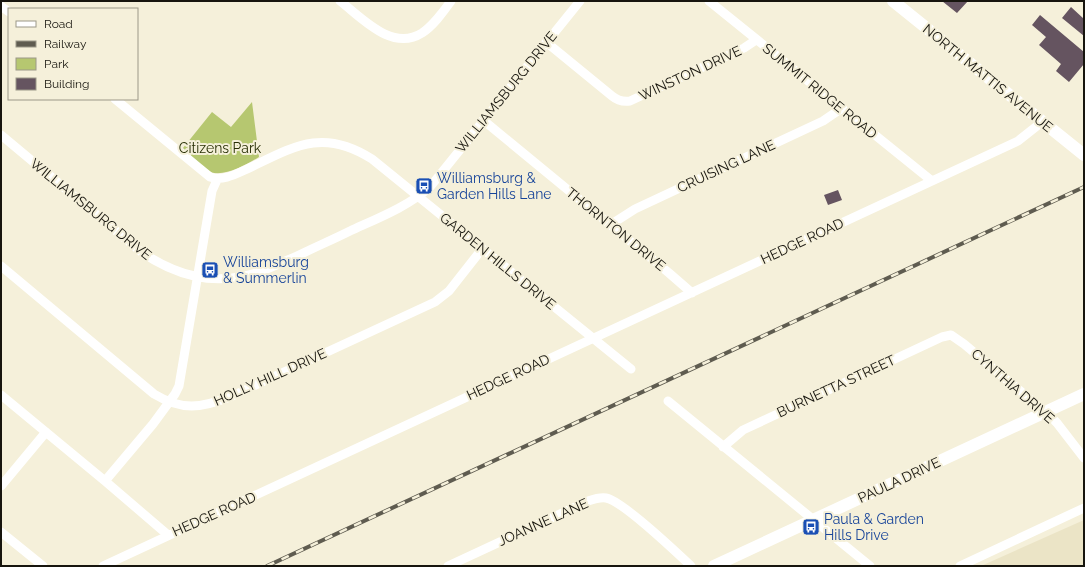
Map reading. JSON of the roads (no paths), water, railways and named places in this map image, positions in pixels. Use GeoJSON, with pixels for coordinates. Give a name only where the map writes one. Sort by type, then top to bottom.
{"type":"FeatureCollection","features":[{"type":"Feature","properties":{"kind":"street"},"geometry":{"type":"LineString","coordinates":[[340,1],[380,33],[397,38],[413,37],[422,33],[430,26],[451,1]]}},
{"type":"Feature","properties":{"kind":"street","name":"WILLIAMSBURG DRIVE"},"geometry":{"type":"LineString","coordinates":[[1,135],[140,251],[156,262],[197,277],[228,279],[244,276],[264,271],[389,212],[418,196],[430,187],[580,1]]}},
{"type":"Feature","properties":{"kind":"street","name":"SUMMIT RIDGE ROAD"},"geometry":{"type":"LineString","coordinates":[[709,1],[932,181]]}},
{"type":"Feature","properties":{"kind":"street","name":"NORTH MATTIS AVENUE"},"geometry":{"type":"LineString","coordinates":[[893,1],[1084,155]]}},
{"type":"Feature","properties":{"kind":"street","name":"WINSTON DRIVE"},"geometry":{"type":"LineString","coordinates":[[546,42],[617,100],[624,102],[630,101],[744,48],[756,40]]}},
{"type":"Feature","properties":{"kind":"street"},"geometry":{"type":"LineString","coordinates":[[105,481],[170,402],[179,386],[212,191],[217,180],[210,177],[116,100]]}},
{"type":"Feature","properties":{"kind":"street","name":"CRUISING LANE"},"geometry":{"type":"LineString","coordinates":[[610,225],[635,209],[823,121],[842,108]]}},
{"type":"Feature","properties":{"kind":"street","name":"THORNTON DRIVE"},"geometry":{"type":"LineString","coordinates":[[483,120],[692,293]]}},
{"type":"Feature","properties":{"kind":"street","name":"HEDGE ROAD"},"geometry":{"type":"LineString","coordinates":[[1,395],[168,535],[1018,141],[1042,122]]}},
{"type":"Feature","properties":{"kind":"street","name":"GARDEN HILLS DRIVE"},"geometry":{"type":"LineString","coordinates":[[217,180],[237,174],[302,145],[326,142],[348,146],[360,151],[418,196],[631,369]]}},
{"type":"Feature","properties":{"kind":"street","name":"HOLLY HILL DRIVE"},"geometry":{"type":"LineString","coordinates":[[1,266],[154,394],[179,405],[203,406],[215,403],[435,302],[449,291],[482,249]]}},
{"type":"Feature","properties":{"kind":"street","name":"CYNTHIA DRIVE"},"geometry":{"type":"LineString","coordinates":[[953,336],[1057,423],[1084,458]]}},
{"type":"Feature","properties":{"kind":"street","name":"BURNETTA STREET"},"geometry":{"type":"LineString","coordinates":[[723,446],[743,430],[942,337],[953,336]]}},
{"type":"Feature","properties":{"kind":"street","name":"PAULA DRIVE"},"geometry":{"type":"LineString","coordinates":[[714,566],[1084,394]]}},
{"type":"Feature","properties":{"kind":"street"},"geometry":{"type":"LineString","coordinates":[[668,401],[870,566]]}},
{"type":"Feature","properties":{"kind":"street"},"geometry":{"type":"LineString","coordinates":[[1,486],[46,432]]}},
{"type":"Feature","properties":{"kind":"street","name":"JOANNE LANE"},"geometry":{"type":"LineString","coordinates":[[448,566],[588,501],[602,498],[606,498],[623,507],[691,566]]}},
{"type":"Feature","properties":{"kind":"street"},"geometry":{"type":"LineString","coordinates":[[960,566],[1084,508]]}},
{"type":"Feature","properties":{"kind":"street"},"geometry":{"type":"LineString","coordinates":[[1,532],[43,566]]}},
{"type":"Feature","properties":{"kind":"street"},"geometry":{"type":"LineString","coordinates":[[103,566],[168,535]]}},
{"type":"Feature","properties":{"kind":"railway"},"geometry":{"type":"LineString","coordinates":[[267,566],[1084,187]]}},
{"type":"Feature","properties":{"kind":"place","name":"Williamsburg & Garden Hills Lane"},"geometry":{"type":"Point","coordinates":[424,186]}},
{"type":"Feature","properties":{"kind":"place","name":"Williamsburg & Summerlin"},"geometry":{"type":"Point","coordinates":[210,270]}},
{"type":"Feature","properties":{"kind":"place","name":"Paula & Garden Hills Drive"},"geometry":{"type":"Point","coordinates":[811,527]}},
{"type":"Feature","properties":{"kind":"park label","name":"Citizens Park"},"geometry":{"type":"Point","coordinates":[220,148]}}]}
